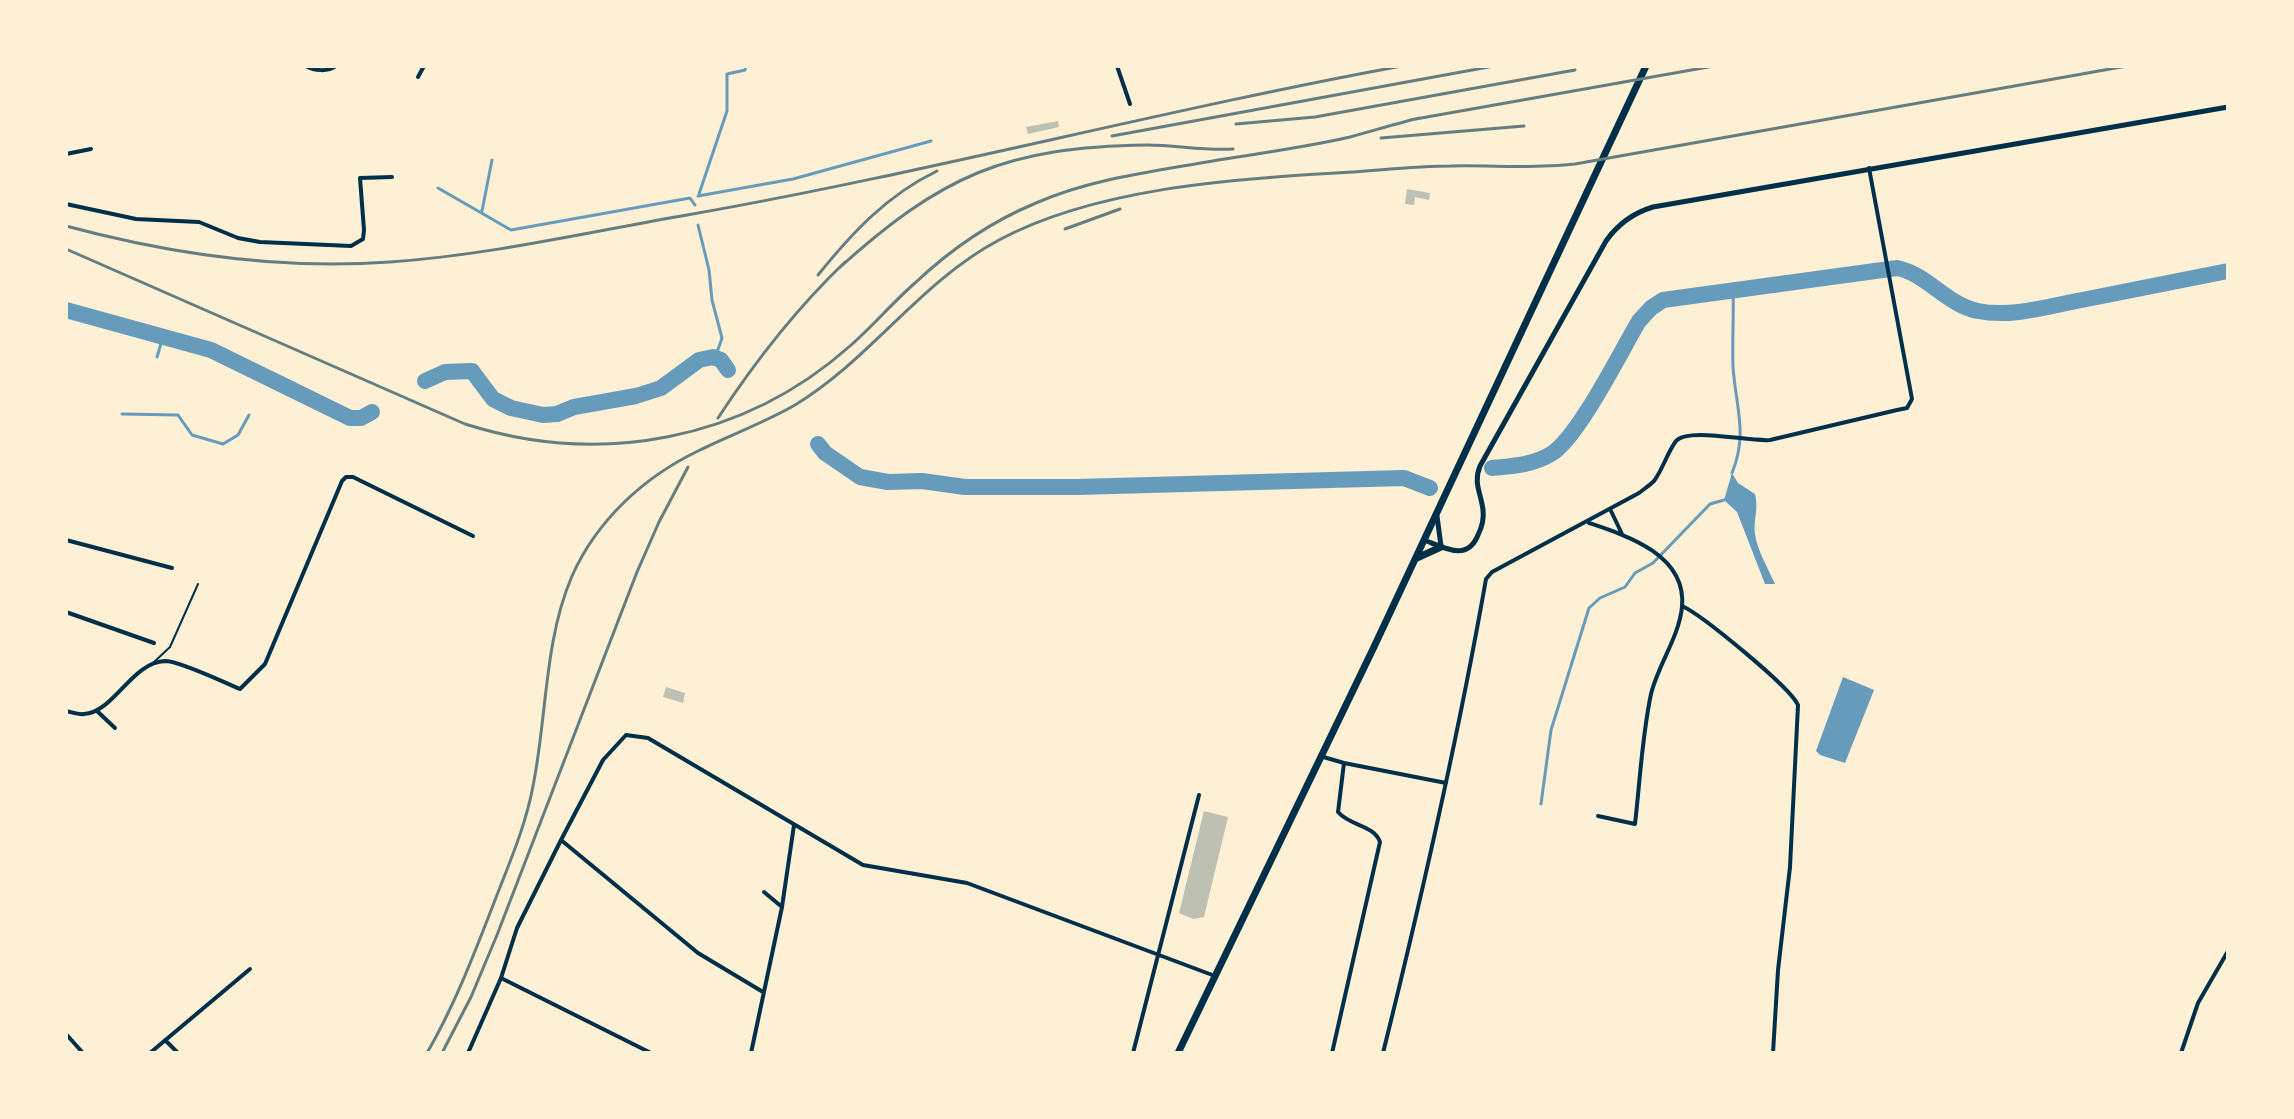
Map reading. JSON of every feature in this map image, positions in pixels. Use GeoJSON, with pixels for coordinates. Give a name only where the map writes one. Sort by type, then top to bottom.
{"type":"FeatureCollection","features":[{"type":"Feature","properties":{"kind":"main road"},"geometry":{"type":"LineString","coordinates":[[1178,1053],[1437,513],[1646,66]]}},
{"type":"Feature","properties":{"kind":"main road"},"geometry":{"type":"LineString","coordinates":[[1415,559],[1441,547]]}},
{"type":"Feature","properties":{"kind":"street"},"geometry":{"type":"LineString","coordinates":[[306,66],[312,70],[336,66]]}},
{"type":"Feature","properties":{"kind":"street"},"geometry":{"type":"LineString","coordinates":[[418,77],[424,66]]}},
{"type":"Feature","properties":{"kind":"street"},"geometry":{"type":"LineString","coordinates":[[1117,66],[1130,104]]}},
{"type":"Feature","properties":{"kind":"street"},"geometry":{"type":"LineString","coordinates":[[1424,540],[1462,552],[1477,539],[1483,516],[1476,482],[1481,464],[1606,241],[1636,213],[1653,207],[1869,168],[2228,107]]}},
{"type":"Feature","properties":{"kind":"street"},"geometry":{"type":"LineString","coordinates":[[66,154],[91,149]]}},
{"type":"Feature","properties":{"kind":"street"},"geometry":{"type":"LineString","coordinates":[[1383,1053],[1446,783],[1486,579],[1492,572],[1611,510],[1654,481],[1683,436],[1701,434],[1754,442],[1770,440],[1907,408],[1912,399],[1869,168]]}},
{"type":"Feature","properties":{"kind":"street"},"geometry":{"type":"LineString","coordinates":[[354,175],[360,178],[392,177]]}},
{"type":"Feature","properties":{"kind":"street"},"geometry":{"type":"LineString","coordinates":[[66,204],[136,219],[199,222],[238,238],[260,242],[351,246],[363,239],[360,178]]}},
{"type":"Feature","properties":{"kind":"street"},"geometry":{"type":"LineString","coordinates":[[66,711],[83,714],[97,711],[121,687],[153,663],[168,661],[240,689],[265,664],[346,477],[353,477],[473,536]]}},
{"type":"Feature","properties":{"kind":"street"},"geometry":{"type":"LineString","coordinates":[[1611,510],[1622,534]]}},
{"type":"Feature","properties":{"kind":"street"},"geometry":{"type":"LineString","coordinates":[[1437,513],[1441,547]]}},
{"type":"Feature","properties":{"kind":"street"},"geometry":{"type":"LineString","coordinates":[[1588,523],[1622,534],[1662,558],[1676,571],[1682,606],[1651,693],[1635,824],[1598,816]]}},
{"type":"Feature","properties":{"kind":"street"},"geometry":{"type":"LineString","coordinates":[[66,540],[172,568]]}},
{"type":"Feature","properties":{"kind":"street"},"geometry":{"type":"LineString","coordinates":[[1682,606],[1700,616],[1776,680],[1798,705],[1790,867],[1778,970],[1773,1053]]}},
{"type":"Feature","properties":{"kind":"street"},"geometry":{"type":"LineString","coordinates":[[66,612],[154,643]]}},
{"type":"Feature","properties":{"kind":"street"},"geometry":{"type":"LineString","coordinates":[[97,711],[115,728]]}},
{"type":"Feature","properties":{"kind":"street"},"geometry":{"type":"LineString","coordinates":[[468,1053],[501,978],[517,928],[603,760],[626,735],[648,738],[863,865],[967,883],[1215,976]]}},
{"type":"Feature","properties":{"kind":"street"},"geometry":{"type":"LineString","coordinates":[[1319,755],[1344,763],[1446,783]]}},
{"type":"Feature","properties":{"kind":"street"},"geometry":{"type":"LineString","coordinates":[[1332,1053],[1380,842],[1378,836],[1343,818],[1338,812],[1344,763]]}},
{"type":"Feature","properties":{"kind":"street"},"geometry":{"type":"LineString","coordinates":[[1133,1053],[1199,795]]}},
{"type":"Feature","properties":{"kind":"street"},"geometry":{"type":"LineString","coordinates":[[751,1053],[782,907],[794,825]]}},
{"type":"Feature","properties":{"kind":"street"},"geometry":{"type":"LineString","coordinates":[[561,840],[698,953],[763,992]]}},
{"type":"Feature","properties":{"kind":"street"},"geometry":{"type":"LineString","coordinates":[[764,892],[782,907]]}},
{"type":"Feature","properties":{"kind":"street"},"geometry":{"type":"LineString","coordinates":[[2181,1053],[2198,1003],[2228,951]]}},
{"type":"Feature","properties":{"kind":"street"},"geometry":{"type":"LineString","coordinates":[[150,1053],[250,969]]}},
{"type":"Feature","properties":{"kind":"street"},"geometry":{"type":"LineString","coordinates":[[501,978],[651,1053]]}},
{"type":"Feature","properties":{"kind":"street"},"geometry":{"type":"LineString","coordinates":[[66,1034],[83,1053]]}},
{"type":"Feature","properties":{"kind":"street"},"geometry":{"type":"LineString","coordinates":[[165,1040],[178,1053]]}},
{"type":"Feature","properties":{"kind":"lane"},"geometry":{"type":"LineString","coordinates":[[153,663],[170,647],[198,584]]}},
{"type":"Feature","properties":{"kind":"water"},"geometry":{"type":"Polygon","coordinates":[[[1732,473],[1738,483],[1755,494],[1756,540],[1775,584],[1765,584],[1737,512],[1724,500],[1732,473]]]}},
{"type":"Feature","properties":{"kind":"water"},"geometry":{"type":"Polygon","coordinates":[[[1843,677],[1874,690],[1845,763],[1816,751],[1843,677]]]}},
{"type":"Feature","properties":{"kind":"building"},"geometry":{"type":"Polygon","coordinates":[[[1058,121],[1059,127],[1028,134],[1026,127],[1058,121]]]}},
{"type":"Feature","properties":{"kind":"building"},"geometry":{"type":"Polygon","coordinates":[[[1407,189],[1430,193],[1429,200],[1415,197],[1414,205],[1405,204],[1407,189]]]}},
{"type":"Feature","properties":{"kind":"building"},"geometry":{"type":"Polygon","coordinates":[[[666,687],[685,693],[683,703],[663,697],[666,687]]]}},
{"type":"Feature","properties":{"kind":"building"},"geometry":{"type":"Polygon","coordinates":[[[1204,811],[1228,817],[1204,917],[1193,919],[1179,913],[1204,811]]]}},
{"type":"Feature","properties":{"kind":"waterway"},"geometry":{"type":"LineString","coordinates":[[699,194],[727,111],[727,74],[745,70],[746,66]]}},
{"type":"Feature","properties":{"kind":"waterway"},"geometry":{"type":"LineString","coordinates":[[698,196],[793,179],[931,141]]}},
{"type":"Feature","properties":{"kind":"waterway"},"geometry":{"type":"LineString","coordinates":[[482,211],[492,160]]}},
{"type":"Feature","properties":{"kind":"waterway"},"geometry":{"type":"LineString","coordinates":[[438,188],[511,230],[690,198],[695,205]]}},
{"type":"Feature","properties":{"kind":"waterway"},"geometry":{"type":"LineString","coordinates":[[698,225],[722,338],[715,358]]}},
{"type":"Feature","properties":{"kind":"waterway"},"geometry":{"type":"LineString","coordinates":[[1492,468],[1537,461],[1562,445],[1586,413],[1639,321],[1663,300],[1897,268],[1918,276],[1967,308],[2004,313],[2044,308],[2228,271]]}},
{"type":"Feature","properties":{"kind":"waterway"},"geometry":{"type":"LineString","coordinates":[[1732,473],[1740,433],[1733,367],[1733,291]]}},
{"type":"Feature","properties":{"kind":"waterway"},"geometry":{"type":"LineString","coordinates":[[66,310],[211,350],[350,418],[361,418],[372,412]]}},
{"type":"Feature","properties":{"kind":"waterway"},"geometry":{"type":"LineString","coordinates":[[157,357],[163,337]]}},
{"type":"Feature","properties":{"kind":"waterway"},"geometry":{"type":"LineString","coordinates":[[425,381],[445,372],[472,371],[493,399],[511,408],[543,415],[661,388],[699,360],[713,357],[721,360],[728,370]]}},
{"type":"Feature","properties":{"kind":"waterway"},"geometry":{"type":"LineString","coordinates":[[122,414],[178,415],[192,435],[223,444],[238,435],[249,415]]}},
{"type":"Feature","properties":{"kind":"waterway"},"geometry":{"type":"LineString","coordinates":[[818,444],[825,453],[860,477],[888,482],[922,481],[965,487],[1077,487],[1404,478],[1430,488]]}},
{"type":"Feature","properties":{"kind":"waterway"},"geometry":{"type":"LineString","coordinates":[[1541,804],[1551,730],[1589,608],[1600,598],[1625,587],[1635,573],[1653,563],[1710,504],[1724,500]]}},
{"type":"Feature","properties":{"kind":"railway"},"geometry":{"type":"LineString","coordinates":[[66,226],[145,245],[267,262],[349,264],[427,259],[539,242],[777,198],[1402,66]]}},
{"type":"Feature","properties":{"kind":"railway"},"geometry":{"type":"LineString","coordinates":[[1112,136],[1494,66]]}},
{"type":"Feature","properties":{"kind":"railway"},"geometry":{"type":"LineString","coordinates":[[1410,120],[1714,66]]}},
{"type":"Feature","properties":{"kind":"railway"},"geometry":{"type":"LineString","coordinates":[[427,1053],[465,976],[522,828],[538,760],[556,627],[572,576],[595,536],[624,502],[659,474],[698,451],[795,405],[822,386],[848,366],[944,277],[999,240],[1077,209],[1119,198],[1207,183],[1408,168],[1575,164],[2127,66]]}},
{"type":"Feature","properties":{"kind":"railway"},"geometry":{"type":"LineString","coordinates":[[1236,124],[1315,117],[1575,70]]}},
{"type":"Feature","properties":{"kind":"railway"},"geometry":{"type":"LineString","coordinates":[[66,249],[465,424],[516,437],[567,443],[618,443],[668,437],[717,424],[764,404],[808,378],[850,346],[957,248],[1003,219],[1058,194],[1149,172],[1334,141],[1420,118]]}},
{"type":"Feature","properties":{"kind":"railway"},"geometry":{"type":"LineString","coordinates":[[1381,138],[1524,126]]}},
{"type":"Feature","properties":{"kind":"railway"},"geometry":{"type":"LineString","coordinates":[[838,269],[910,210],[944,189],[979,172],[1015,160],[1098,147],[1147,145],[1233,149]]}},
{"type":"Feature","properties":{"kind":"railway"},"geometry":{"type":"LineString","coordinates":[[818,275],[886,203],[937,171]]}},
{"type":"Feature","properties":{"kind":"railway"},"geometry":{"type":"LineString","coordinates":[[1065,229],[1120,209]]}},
{"type":"Feature","properties":{"kind":"railway"},"geometry":{"type":"LineString","coordinates":[[718,418],[777,337],[845,262]]}},
{"type":"Feature","properties":{"kind":"railway"},"geometry":{"type":"LineString","coordinates":[[442,1053],[471,997],[497,935],[637,572],[688,467]]}}]}
